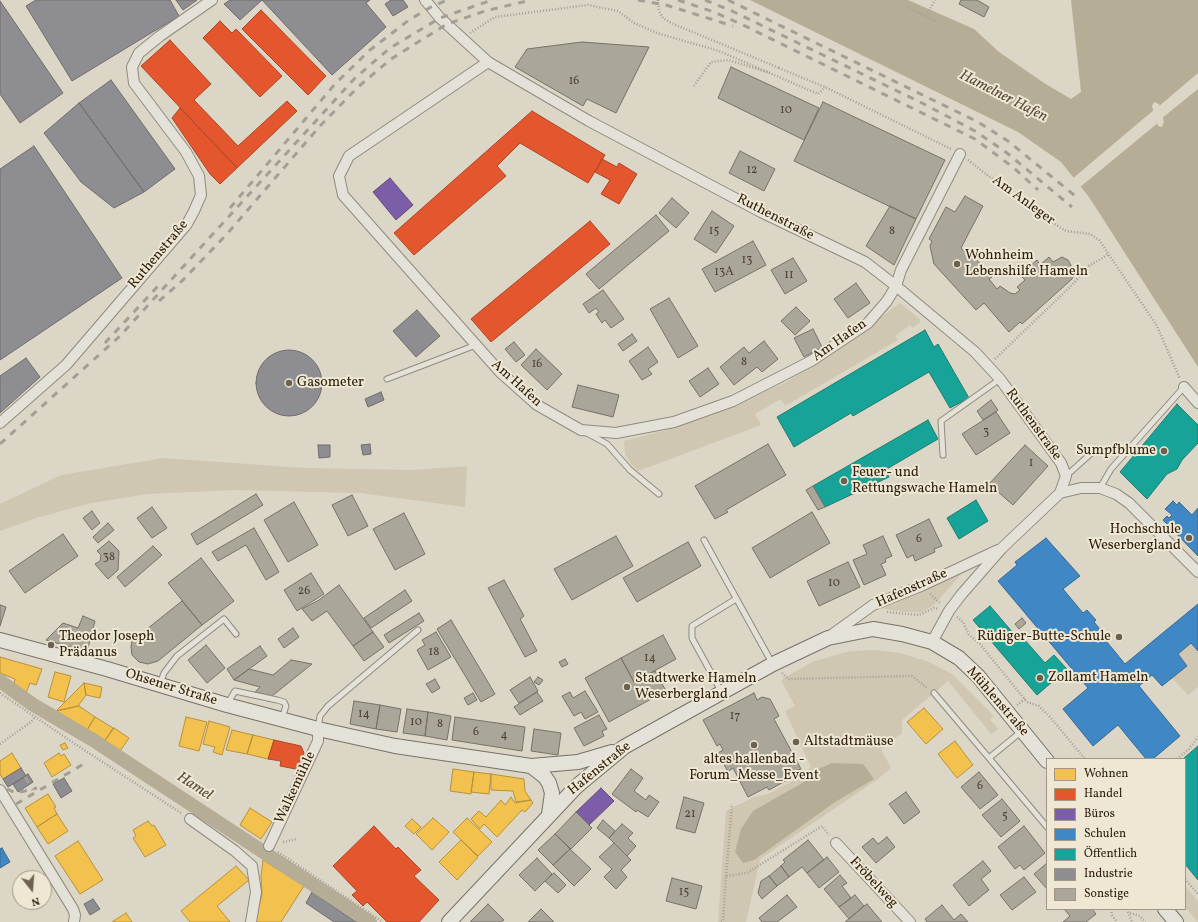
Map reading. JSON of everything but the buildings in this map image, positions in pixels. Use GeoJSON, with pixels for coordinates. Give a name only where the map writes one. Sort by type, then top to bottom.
{"type":"FeatureCollection","features":[{"type":"Feature","properties":{"kind":"main road","name":"Hafenstraße"},"geometry":{"type":"LineString","coordinates":[[449,922],[549,814],[592,772],[624,747],[773,664],[828,638],[873,629]]}},
{"type":"Feature","properties":{"kind":"main road","name":"Mühlenstraße"},"geometry":{"type":"LineString","coordinates":[[873,629],[902,634],[932,642],[959,658],[973,671],[1046,760]]}},
{"type":"Feature","properties":{"kind":"main road","name":"Ohsener Straße"},"geometry":{"type":"LineString","coordinates":[[0,640],[160,685],[230,699],[284,712],[318,729],[395,746],[531,766],[578,762],[624,747]]}},
{"type":"Feature","properties":{"kind":"main road"},"geometry":{"type":"LineString","coordinates":[[531,766],[545,777],[549,784],[552,793],[549,814]]}},
{"type":"Feature","properties":{"kind":"main road"},"geometry":{"type":"LineString","coordinates":[[1158,910],[1163,922]]}},
{"type":"Feature","properties":{"kind":"main road"},"geometry":{"type":"LineString","coordinates":[[1166,910],[1176,922]]}},
{"type":"Feature","properties":{"kind":"street","name":"Ruthenstraße"},"geometry":{"type":"LineString","coordinates":[[0,424],[66,365],[187,224],[194,212],[201,195],[199,176],[186,152],[134,83],[132,66],[140,53],[160,36],[212,0]]}},
{"type":"Feature","properties":{"kind":"street","name":"Ruthenstraße"},"geometry":{"type":"LineString","coordinates":[[425,0],[440,18],[488,62],[589,121],[761,212],[864,262],[896,286],[976,352],[1000,379],[1061,462],[1066,476],[1060,493]]}},
{"type":"Feature","properties":{"kind":"street","name":"Am Hafen"},"geometry":{"type":"LineString","coordinates":[[488,62],[349,156],[338,176],[343,195],[500,372],[537,404],[581,430],[616,433],[623,432],[674,422],[733,401],[811,361],[868,323],[887,301],[896,286],[901,270],[960,154]]}},
{"type":"Feature","properties":{"kind":"street"},"geometry":{"type":"LineString","coordinates":[[1184,387],[1198,403]]}},
{"type":"Feature","properties":{"kind":"street"},"geometry":{"type":"LineString","coordinates":[[1060,493],[1081,488],[1100,488],[1116,494],[1129,503],[1198,572]]}},
{"type":"Feature","properties":{"kind":"street","name":"Hafenstraße"},"geometry":{"type":"LineString","coordinates":[[932,642],[949,611],[1002,548],[1060,493]]}},
{"type":"Feature","properties":{"kind":"street","name":"Hafenstraße"},"geometry":{"type":"LineString","coordinates":[[828,638],[873,605],[921,586],[1002,548]]}},
{"type":"Feature","properties":{"kind":"street","name":"Walkemühle"},"geometry":{"type":"LineString","coordinates":[[269,846],[318,741],[318,729]]}},
{"type":"Feature","properties":{"kind":"street"},"geometry":{"type":"LineString","coordinates":[[0,790],[73,909],[75,915],[74,922]]}},
{"type":"Feature","properties":{"kind":"street"},"geometry":{"type":"LineString","coordinates":[[190,819],[235,851],[252,866],[256,892],[251,922]]}},
{"type":"Feature","properties":{"kind":"street","name":"Fröbelweg"},"geometry":{"type":"LineString","coordinates":[[836,843],[910,922]]}},
{"type":"Feature","properties":{"kind":"lane"},"geometry":{"type":"LineString","coordinates":[[387,379],[476,345]]}},
{"type":"Feature","properties":{"kind":"lane"},"geometry":{"type":"LineString","coordinates":[[943,455],[941,421],[1000,379]]}},
{"type":"Feature","properties":{"kind":"lane"},"geometry":{"type":"LineString","coordinates":[[1100,488],[1112,469],[1184,387]]}},
{"type":"Feature","properties":{"kind":"lane"},"geometry":{"type":"LineString","coordinates":[[581,430],[607,444],[630,470],[659,494]]}},
{"type":"Feature","properties":{"kind":"lane"},"geometry":{"type":"LineString","coordinates":[[1066,476],[1096,449]]}},
{"type":"Feature","properties":{"kind":"lane"},"geometry":{"type":"LineString","coordinates":[[704,540],[773,664]]}},
{"type":"Feature","properties":{"kind":"lane"},"geometry":{"type":"LineString","coordinates":[[721,692],[692,638],[692,626],[736,598]]}},
{"type":"Feature","properties":{"kind":"lane"},"geometry":{"type":"LineString","coordinates":[[160,685],[164,673],[178,656],[224,619],[236,634]]}},
{"type":"Feature","properties":{"kind":"lane"},"geometry":{"type":"LineString","coordinates":[[318,729],[320,716],[328,706],[418,630]]}},
{"type":"Feature","properties":{"kind":"lane"},"geometry":{"type":"LineString","coordinates":[[934,693],[1046,826]]}},
{"type":"Feature","properties":{"kind":"lane"},"geometry":{"type":"LineString","coordinates":[[989,758],[1023,731]]}},
{"type":"Feature","properties":{"kind":"path","name":"Am Anleger"},"geometry":{"type":"LineString","coordinates":[[658,0],[659,11],[664,18],[671,23],[825,87],[960,154],[1032,210],[1066,231],[1090,234],[1099,240],[1157,326],[1184,387]]}},
{"type":"Feature","properties":{"kind":"path"},"geometry":{"type":"LineString","coordinates":[[926,16],[935,0]]}},
{"type":"Feature","properties":{"kind":"path"},"geometry":{"type":"LineString","coordinates":[[464,40],[474,30],[495,17],[588,5],[618,11],[634,23],[657,34],[719,51],[818,94],[825,87]]}},
{"type":"Feature","properties":{"kind":"path"},"geometry":{"type":"LineString","coordinates":[[907,7],[937,22]]}},
{"type":"Feature","properties":{"kind":"path"},"geometry":{"type":"LineString","coordinates":[[694,86],[711,62],[728,60],[758,71],[774,74]]}},
{"type":"Feature","properties":{"kind":"path"},"geometry":{"type":"LineString","coordinates":[[988,366],[1074,283],[1087,267],[1109,254]]}},
{"type":"Feature","properties":{"kind":"path"},"geometry":{"type":"LineString","coordinates":[[921,586],[964,622],[969,635],[979,642],[1028,702],[1039,706],[1084,758]]}},
{"type":"Feature","properties":{"kind":"path"},"geometry":{"type":"LineString","coordinates":[[868,610],[919,615],[934,608],[949,611]]}},
{"type":"Feature","properties":{"kind":"path"},"geometry":{"type":"LineString","coordinates":[[773,664],[788,679],[912,676],[934,693]]}},
{"type":"Feature","properties":{"kind":"path"},"geometry":{"type":"LineString","coordinates":[[0,693],[190,819]]}},
{"type":"Feature","properties":{"kind":"path"},"geometry":{"type":"LineString","coordinates":[[0,744],[31,722],[35,717]]}},
{"type":"Feature","properties":{"kind":"path"},"geometry":{"type":"LineString","coordinates":[[1178,758],[1189,749],[1198,737]]}},
{"type":"Feature","properties":{"kind":"path"},"geometry":{"type":"LineString","coordinates":[[721,922],[723,921],[732,804]]}},
{"type":"Feature","properties":{"kind":"path"},"geometry":{"type":"LineString","coordinates":[[726,876],[747,873],[822,826],[836,843]]}},
{"type":"Feature","properties":{"kind":"path"},"geometry":{"type":"LineString","coordinates":[[269,846],[383,922]]}},
{"type":"Feature","properties":{"kind":"path"},"geometry":{"type":"LineString","coordinates":[[1186,880],[1198,893]]}},
{"type":"Feature","properties":{"kind":"path"},"geometry":{"type":"LineString","coordinates":[[1110,910],[1117,922]]}},
{"type":"Feature","properties":{"kind":"path"},"geometry":{"type":"LineString","coordinates":[[1128,910],[1132,922]]}},
{"type":"Feature","properties":{"kind":"path"},"geometry":{"type":"LineString","coordinates":[[1130,913],[1140,916],[1145,922]]}},
{"type":"Feature","properties":{"kind":"shaded area"},"geometry":{"type":"Polygon","coordinates":[[[900,303],[920,319],[920,322],[913,328],[910,325],[895,336],[898,340],[785,406],[781,399],[755,414],[761,425],[638,471],[631,464],[625,453],[624,441],[667,430],[722,411],[786,382],[828,356],[900,303]]]}},
{"type":"Feature","properties":{"kind":"shaded area"},"geometry":{"type":"Polygon","coordinates":[[[163,458],[305,468],[413,470],[467,466],[465,507],[360,493],[233,490],[148,494],[91,503],[36,518],[0,531],[0,504],[61,475],[163,458]]]}},
{"type":"Feature","properties":{"kind":"shaded area"},"geometry":{"type":"Polygon","coordinates":[[[963,572],[934,605],[922,612],[904,612],[880,608],[963,572]]]}},
{"type":"Feature","properties":{"kind":"shaded area"},"geometry":{"type":"Polygon","coordinates":[[[1191,643],[1198,651],[1198,687],[1188,695],[1172,678],[1187,666],[1178,654],[1191,643]]]}},
{"type":"Feature","properties":{"kind":"shaded area"},"geometry":{"type":"Polygon","coordinates":[[[875,650],[900,653],[929,662],[952,674],[994,716],[990,719],[998,729],[991,734],[948,681],[902,720],[902,733],[881,749],[891,768],[878,779],[760,859],[746,922],[718,922],[726,811],[754,797],[768,794],[802,776],[811,767],[785,711],[795,706],[781,680],[812,662],[850,651],[875,650]]]}},
{"type":"Feature","properties":{"kind":"shaded area"},"geometry":{"type":"Polygon","coordinates":[[[1186,887],[1198,901],[1198,922],[1186,908],[1186,887]]]}},
{"type":"Feature","properties":{"kind":"water","name":"Hamelner Hafen"},"geometry":{"type":"Polygon","coordinates":[[[750,0],[908,0],[974,29],[999,52],[1044,83],[1071,99],[1081,92],[1071,0],[1198,0],[1198,367],[1089,197],[1061,162],[1018,132],[750,0]],[[1154,102],[1152,106],[1158,126],[1162,127],[1164,122],[1159,104],[1154,102]]]}},
{"type":"Feature","properties":{"kind":"water"},"geometry":{"type":"Polygon","coordinates":[[[832,763],[863,764],[874,779],[835,802],[754,860],[743,863],[735,852],[741,829],[753,811],[804,782],[811,772],[832,763]]]}},
{"type":"Feature","properties":{"kind":"pier"},"geometry":{"type":"Polygon","coordinates":[[[1198,73],[1198,89],[1161,119],[1158,107],[1198,73]]]}},
{"type":"Feature","properties":{"kind":"pier"},"geometry":{"type":"Polygon","coordinates":[[[1155,109],[1159,122],[1079,188],[1072,179],[1155,109]]]}},
{"type":"Feature","properties":{"kind":"waterway","name":"Hamel"},"geometry":{"type":"LineString","coordinates":[[0,681],[32,704],[93,740],[370,922]]}},
{"type":"Feature","properties":{"kind":"railway"},"geometry":{"type":"LineString","coordinates":[[230,208],[335,84],[370,50],[409,20],[431,7],[447,0]]}},
{"type":"Feature","properties":{"kind":"railway"},"geometry":{"type":"LineString","coordinates":[[0,444],[120,336],[355,78],[390,48],[440,18],[492,0]]}},
{"type":"Feature","properties":{"kind":"railway"},"geometry":{"type":"LineString","coordinates":[[159,301],[183,280],[227,234],[320,126],[358,87],[391,59],[447,24],[485,11],[531,0]]}},
{"type":"Feature","properties":{"kind":"railway"},"geometry":{"type":"LineString","coordinates":[[638,0],[666,5],[733,26]]}},
{"type":"Feature","properties":{"kind":"railway"},"geometry":{"type":"LineString","coordinates":[[678,0],[714,12],[743,25],[975,139],[1014,168],[1038,190]]}},
{"type":"Feature","properties":{"kind":"railway"},"geometry":{"type":"LineString","coordinates":[[705,0],[732,11],[922,103],[975,131],[1007,153],[1072,207]]}},
{"type":"Feature","properties":{"kind":"railway"},"geometry":{"type":"LineString","coordinates":[[728,0],[978,122],[1008,141],[1079,199]]}},
{"type":"Feature","properties":{"kind":"railway"},"geometry":{"type":"LineString","coordinates":[[105,343],[159,285]]}},
{"type":"Feature","properties":{"kind":"railway"},"geometry":{"type":"LineString","coordinates":[[16,804],[87,762]]}},
{"type":"Feature","properties":{"kind":"railway"},"geometry":{"type":"LineString","coordinates":[[25,777],[33,790]]}},
{"type":"Feature","properties":{"kind":"railway"},"geometry":{"type":"LineString","coordinates":[[7,789],[16,793],[37,788]]}},
{"type":"Feature","properties":{"kind":"place","name":"Wohnheim Lebenshilfe Hameln"},"geometry":{"type":"Point","coordinates":[957,264]}},
{"type":"Feature","properties":{"kind":"place","name":"Gasometer"},"geometry":{"type":"Point","coordinates":[289,383]}},
{"type":"Feature","properties":{"kind":"place","name":"Sumpfblume"},"geometry":{"type":"Point","coordinates":[1164,451]}},
{"type":"Feature","properties":{"kind":"place","name":"Feuer- und Rettungswache Hameln"},"geometry":{"type":"Point","coordinates":[844,481]}},
{"type":"Feature","properties":{"kind":"place","name":"Hochschule Weserbergland"},"geometry":{"type":"Point","coordinates":[1189,538]}},
{"type":"Feature","properties":{"kind":"place","name":"Rüdiger-Butte-Schule"},"geometry":{"type":"Point","coordinates":[1119,637]}},
{"type":"Feature","properties":{"kind":"place","name":"Theodor Joseph Prädanus"},"geometry":{"type":"Point","coordinates":[51,645]}},
{"type":"Feature","properties":{"kind":"place","name":"Zollamt Hameln"},"geometry":{"type":"Point","coordinates":[1040,678]}},
{"type":"Feature","properties":{"kind":"place","name":"Stadtwerke Hameln Weserbergland"},"geometry":{"type":"Point","coordinates":[627,687]}},
{"type":"Feature","properties":{"kind":"place","name":"Altstadtmäuse"},"geometry":{"type":"Point","coordinates":[796,742]}},
{"type":"Feature","properties":{"kind":"place","name":"altes hallenbad - Forum_Messe_Event"},"geometry":{"type":"Point","coordinates":[754,745]}}]}
